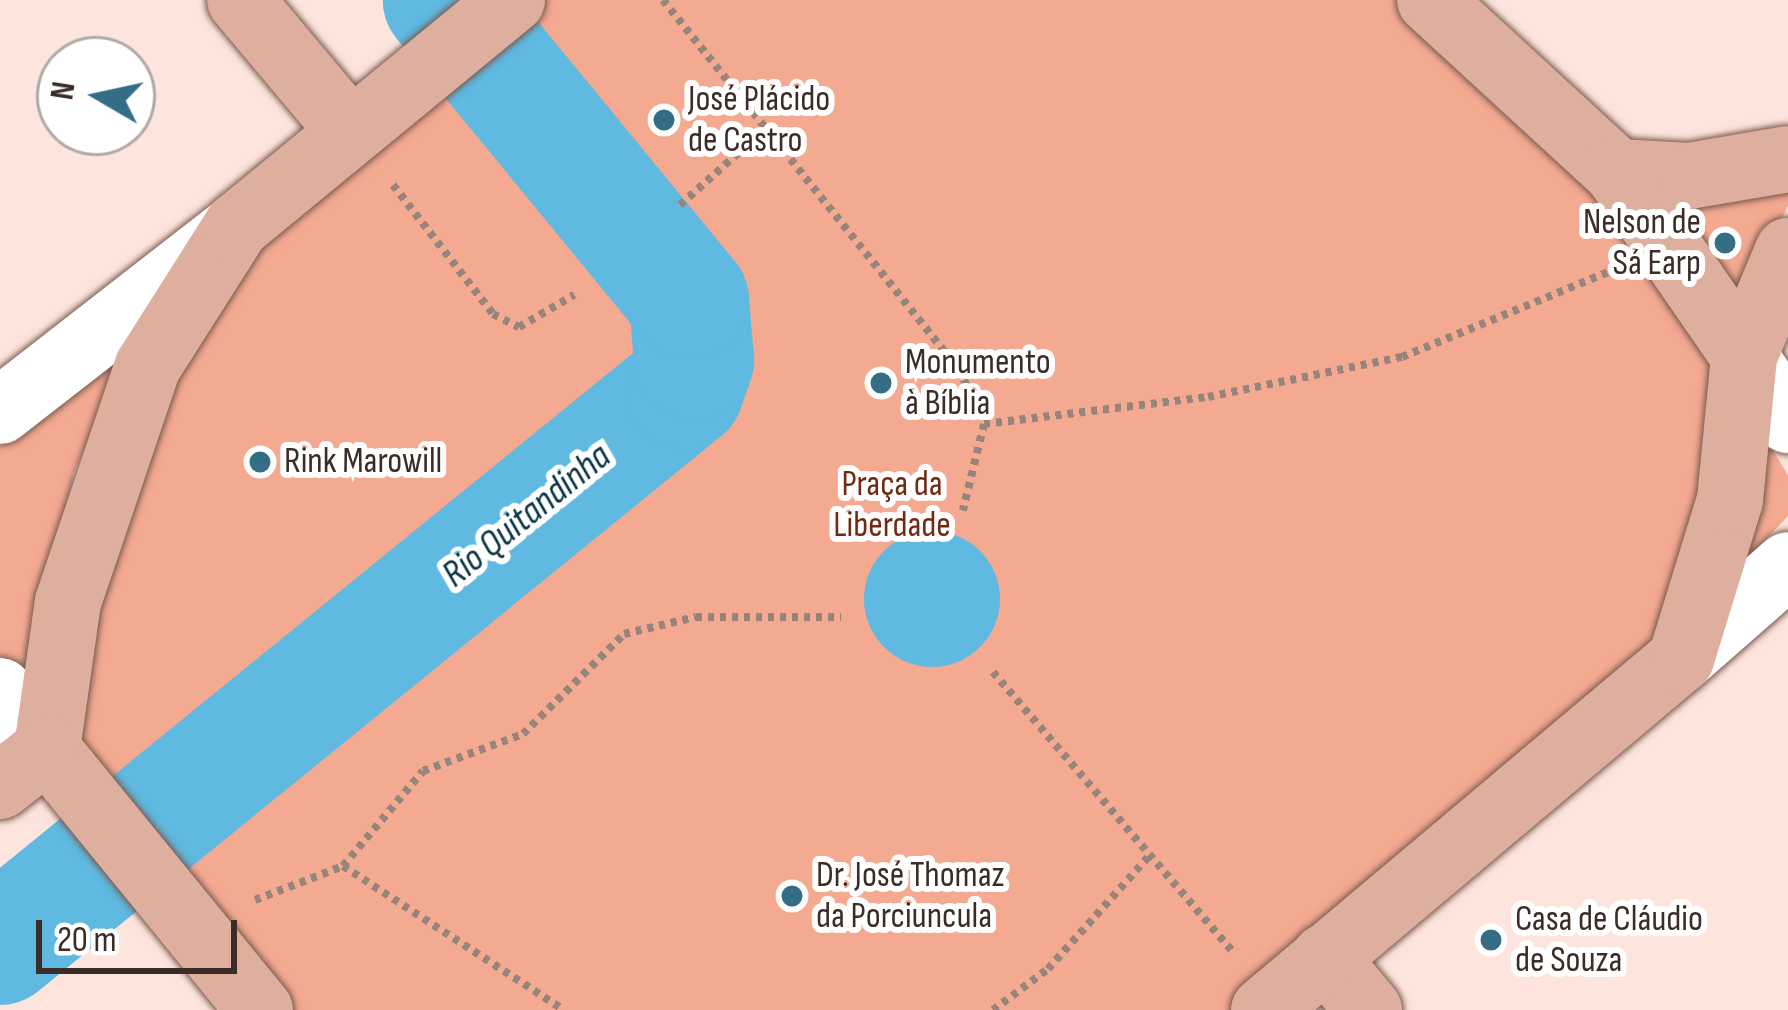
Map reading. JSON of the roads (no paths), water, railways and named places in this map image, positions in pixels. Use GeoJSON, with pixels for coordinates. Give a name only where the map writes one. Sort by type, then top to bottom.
{"type":"FeatureCollection","features":[{"type":"Feature","properties":{"kind":"main road"},"geometry":{"type":"LineString","coordinates":[[240,0],[371,135]]}},
{"type":"Feature","properties":{"kind":"main road"},"geometry":{"type":"LineString","coordinates":[[260,1010],[224,917],[24,768],[116,442],[148,366],[237,226],[371,135],[512,0]]}},
{"type":"Feature","properties":{"kind":"main road"},"geometry":{"type":"LineString","coordinates":[[1432,1],[1617,172],[1744,356]]}},
{"type":"Feature","properties":{"kind":"main road"},"geometry":{"type":"LineString","coordinates":[[1617,172],[1689,176],[1788,159]]}},
{"type":"Feature","properties":{"kind":"main road"},"geometry":{"type":"LineString","coordinates":[[1255,989],[1325,958],[1681,658],[1730,500],[1744,356],[1788,251]]}},
{"type":"Feature","properties":{"kind":"main road"},"geometry":{"type":"LineString","coordinates":[[1325,958],[1369,1010]]}},
{"type":"Feature","properties":{"kind":"street"},"geometry":{"type":"LineString","coordinates":[[0,411],[237,226]]}},
{"type":"Feature","properties":{"kind":"street"},"geometry":{"type":"LineString","coordinates":[[1744,356],[1788,419]]}},
{"type":"Feature","properties":{"kind":"street"},"geometry":{"type":"LineString","coordinates":[[1681,658],[1788,565]]}},
{"type":"Feature","properties":{"kind":"street"},"geometry":{"type":"LineString","coordinates":[[0,691],[24,768]]}},
{"type":"Feature","properties":{"kind":"water"},"geometry":{"type":"Polygon","coordinates":[[[932,531],[958,536],[980,551],[995,573],[1000,599],[995,625],[980,647],[958,662],[932,667],[906,662],[884,647],[869,625],[864,599],[869,573],[884,551],[906,536],[932,531]]]}},
{"type":"Feature","properties":{"kind":"waterway","name":"Rio Quitandinha"},"geometry":{"type":"LineString","coordinates":[[0,945],[684,389],[694,360],[689,300],[443,0]]}},
{"type":"Feature","properties":{"kind":"place","name":"José Plácido de Castro"},"geometry":{"type":"Point","coordinates":[664,120]}},
{"type":"Feature","properties":{"kind":"place","name":"Nelson de Sá Earp"},"geometry":{"type":"Point","coordinates":[1725,243]}},
{"type":"Feature","properties":{"kind":"place","name":"Monumento à Bíblia"},"geometry":{"type":"Point","coordinates":[881,383]}},
{"type":"Feature","properties":{"kind":"place","name":"Rink Marowill"},"geometry":{"type":"Point","coordinates":[260,462]}},
{"type":"Feature","properties":{"kind":"place","name":"Dr. José Thomaz da Porciuncula"},"geometry":{"type":"Point","coordinates":[792,896]}},
{"type":"Feature","properties":{"kind":"place","name":"Casa de Cláudio de Souza"},"geometry":{"type":"Point","coordinates":[1491,940]}},
{"type":"Feature","properties":{"kind":"park label","name":"Praça da Liberdade"},"geometry":{"type":"Point","coordinates":[892,504]}}]}
